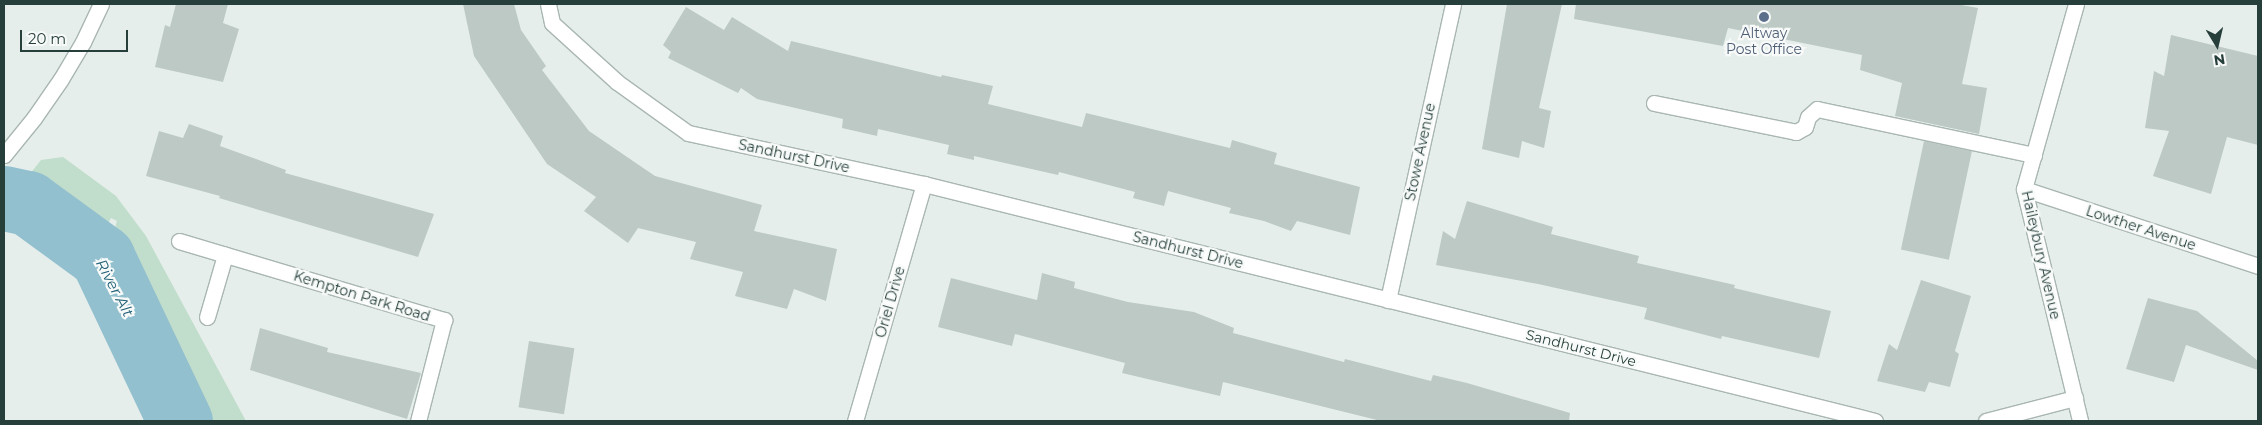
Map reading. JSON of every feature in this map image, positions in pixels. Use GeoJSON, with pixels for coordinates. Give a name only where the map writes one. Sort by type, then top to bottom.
{"type":"FeatureCollection","features":[{"type":"Feature","properties":{"kind":"street"},"geometry":{"type":"LineString","coordinates":[[4,155],[61,79],[83,42],[101,4]]}},
{"type":"Feature","properties":{"kind":"street","name":"Sandhurst Drive"},"geometry":{"type":"LineString","coordinates":[[548,4],[552,23],[617,82],[688,132],[924,184],[1875,421]]}},
{"type":"Feature","properties":{"kind":"street","name":"Stowe Avenue"},"geometry":{"type":"LineString","coordinates":[[1388,300],[1453,4]]}},
{"type":"Feature","properties":{"kind":"street","name":"Haileybury Avenue"},"geometry":{"type":"LineString","coordinates":[[2076,4],[2024,189],[2080,421]]}},
{"type":"Feature","properties":{"kind":"street"},"geometry":{"type":"LineString","coordinates":[[1654,103],[1796,132],[1805,128],[1808,117],[1817,109],[2034,156]]}},
{"type":"Feature","properties":{"kind":"street","name":"Oriel Drive"},"geometry":{"type":"LineString","coordinates":[[855,421],[924,184]]}},
{"type":"Feature","properties":{"kind":"street","name":"Lowther Avenue"},"geometry":{"type":"LineString","coordinates":[[2024,189],[2258,266]]}},
{"type":"Feature","properties":{"kind":"street","name":"Kempton Park Road"},"geometry":{"type":"LineString","coordinates":[[179,241],[444,320],[418,421]]}},
{"type":"Feature","properties":{"kind":"street"},"geometry":{"type":"LineString","coordinates":[[207,317],[225,255]]}},
{"type":"Feature","properties":{"kind":"street"},"geometry":{"type":"LineString","coordinates":[[1986,421],[2074,398]]}},
{"type":"Feature","properties":{"kind":"green space"},"geometry":{"type":"Polygon","coordinates":[[[63,157],[116,196],[146,236],[246,421],[199,421],[121,263],[109,248],[117,221],[111,218],[99,240],[59,211],[18,189],[41,160],[63,157]]]}},
{"type":"Feature","properties":{"kind":"building"},"geometry":{"type":"Polygon","coordinates":[[[176,4],[228,4],[223,23],[239,29],[223,82],[155,67],[165,25],[170,27],[176,4]]]}},
{"type":"Feature","properties":{"kind":"building"},"geometry":{"type":"Polygon","coordinates":[[[463,4],[514,4],[521,30],[546,66],[542,70],[589,131],[655,176],[762,205],[754,231],[837,249],[826,301],[794,289],[787,309],[735,296],[743,272],[690,259],[696,242],[638,228],[628,243],[584,211],[596,197],[547,164],[474,56],[463,4]]]}},
{"type":"Feature","properties":{"kind":"building"},"geometry":{"type":"Polygon","coordinates":[[[1507,4],[1562,4],[1539,108],[1551,111],[1544,148],[1522,141],[1519,158],[1482,149],[1507,4]]]}},
{"type":"Feature","properties":{"kind":"building"},"geometry":{"type":"Polygon","coordinates":[[[1576,4],[1956,4],[1978,8],[1962,84],[1987,88],[1979,134],[1895,116],[1902,83],[1860,70],[1862,55],[1728,28],[1723,46],[1574,19],[1576,4]]]}},
{"type":"Feature","properties":{"kind":"building"},"geometry":{"type":"Polygon","coordinates":[[[686,7],[724,30],[732,17],[788,51],[791,41],[941,77],[942,75],[993,86],[988,104],[1082,127],[1086,113],[1230,148],[1232,140],[1277,153],[1274,164],[1360,187],[1350,235],[1297,221],[1291,231],[1264,221],[1229,213],[1231,208],[1168,191],[1164,206],[1133,198],[1135,192],[1059,172],[1058,175],[974,156],[974,160],[947,154],[949,145],[878,129],[877,136],[842,128],[843,119],[757,99],[741,88],[738,93],[668,58],[671,52],[663,45],[686,7]]]}},
{"type":"Feature","properties":{"kind":"building"},"geometry":{"type":"Polygon","coordinates":[[[2171,35],[2258,56],[2258,145],[2227,137],[2211,194],[2153,176],[2169,131],[2145,128],[2154,71],[2164,76],[2171,35]]]}},
{"type":"Feature","properties":{"kind":"building"},"geometry":{"type":"Polygon","coordinates":[[[189,124],[223,136],[220,146],[286,170],[285,173],[434,214],[418,257],[219,198],[220,196],[146,176],[159,131],[183,138],[189,124]]]}},
{"type":"Feature","properties":{"kind":"building"},"geometry":{"type":"Polygon","coordinates":[[[1924,141],[1972,151],[1949,260],[1901,250],[1924,141]]]}},
{"type":"Feature","properties":{"kind":"building"},"geometry":{"type":"Polygon","coordinates":[[[1467,201],[1553,227],[1551,234],[1639,256],[1637,263],[1735,285],[1734,288],[1831,311],[1819,358],[1722,336],[1721,339],[1644,319],[1647,308],[1538,284],[1436,265],[1443,231],[1455,239],[1467,201]]]}},
{"type":"Feature","properties":{"kind":"building"},"geometry":{"type":"Polygon","coordinates":[[[1042,273],[1075,282],[1074,288],[1128,302],[1194,312],[1234,328],[1233,333],[1344,362],[1345,359],[1431,381],[1433,375],[1467,383],[1570,413],[1569,421],[1381,421],[1223,382],[1220,396],[1122,373],[1125,363],[1015,334],[1012,346],[938,327],[951,278],[1037,300],[1042,273]]]}},
{"type":"Feature","properties":{"kind":"building"},"geometry":{"type":"Polygon","coordinates":[[[1921,280],[1971,296],[1955,351],[1959,354],[1950,387],[1929,382],[1925,392],[1877,381],[1889,344],[1897,350],[1921,280]]]}},
{"type":"Feature","properties":{"kind":"building"},"geometry":{"type":"Polygon","coordinates":[[[2148,298],[2197,311],[2258,361],[2258,370],[2186,345],[2174,382],[2126,369],[2148,298]]]}},
{"type":"Feature","properties":{"kind":"building"},"geometry":{"type":"Polygon","coordinates":[[[260,328],[328,348],[327,352],[421,373],[407,419],[250,370],[260,328]]]}},
{"type":"Feature","properties":{"kind":"building"},"geometry":{"type":"Polygon","coordinates":[[[529,341],[574,348],[564,414],[519,407],[529,341]]]}},
{"type":"Feature","properties":{"kind":"waterway","name":"River Alt"},"geometry":{"type":"LineString","coordinates":[[4,198],[28,203],[102,257],[180,421]]}},
{"type":"Feature","properties":{"kind":"place","name":"Altway Post Office"},"geometry":{"type":"Point","coordinates":[1764,17]}}]}
